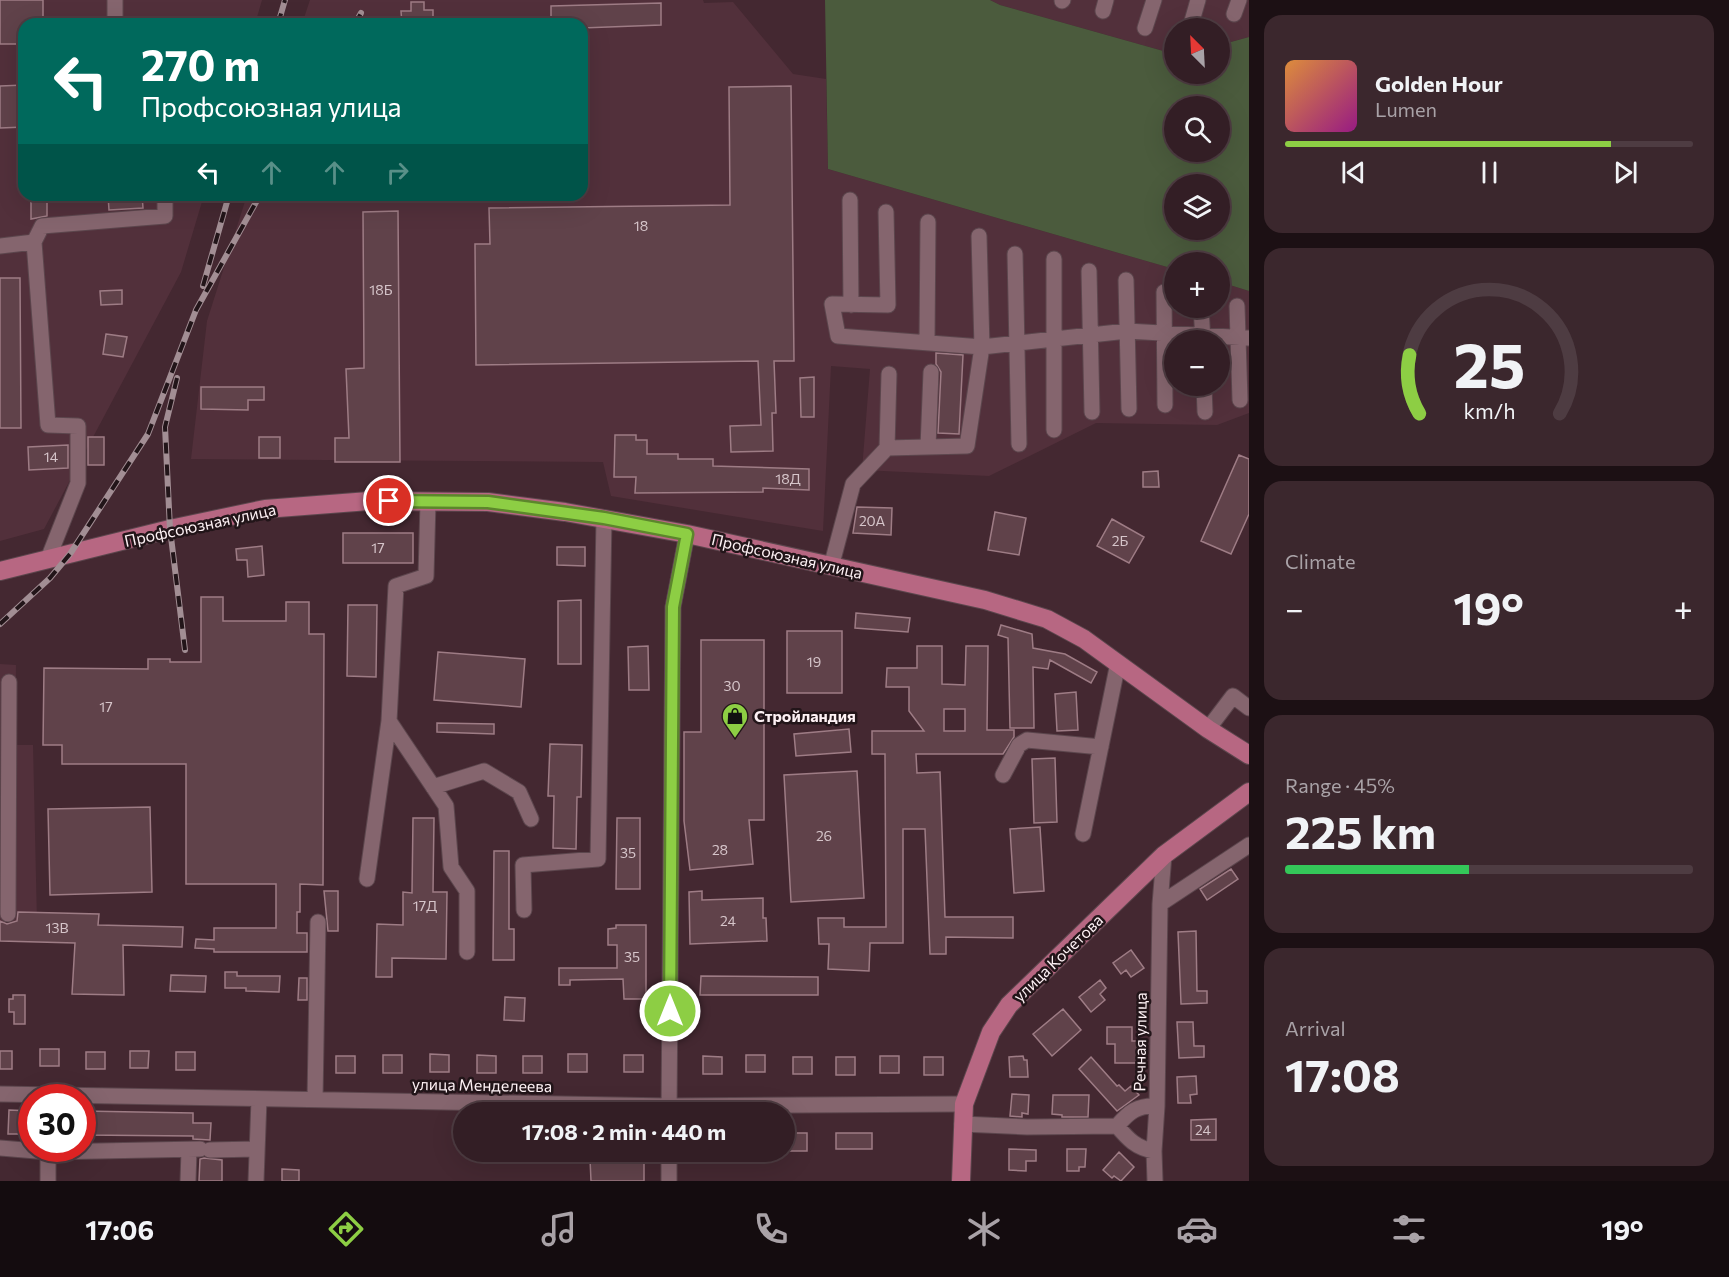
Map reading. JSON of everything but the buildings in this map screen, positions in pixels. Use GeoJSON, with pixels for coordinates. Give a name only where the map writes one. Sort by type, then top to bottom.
{"type":"FeatureCollection","features":[{"type":"Feature","properties":{"kind":"main road","name":"Профсоюзная улица"},"geometry":{"type":"LineString","coordinates":[[1,574],[48,559],[170,529],[265,509],[369,501],[488,502],[604,518],[687,534],[985,600],[1047,619],[1084,639],[1208,729],[1249,755]]}},
{"type":"Feature","properties":{"kind":"main road","name":"улица Кочетова"},"geometry":{"type":"LineString","coordinates":[[961,1181],[964,1104],[991,1032],[1009,1005],[1164,855],[1249,792]]}},
{"type":"Feature","properties":{"kind":"street"},"geometry":{"type":"LineString","coordinates":[[115,0],[115,18]]}},
{"type":"Feature","properties":{"kind":"street"},"geometry":{"type":"LineString","coordinates":[[1145,28],[1154,0]]}},
{"type":"Feature","properties":{"kind":"street"},"geometry":{"type":"LineString","coordinates":[[1193,18],[1198,0]]}},
{"type":"Feature","properties":{"kind":"street"},"geometry":{"type":"LineString","coordinates":[[850,200],[851,305]]}},
{"type":"Feature","properties":{"kind":"street"},"geometry":{"type":"LineString","coordinates":[[48,559],[78,483],[78,426],[48,425],[34,242],[42,226],[165,216],[165,201]]}},
{"type":"Feature","properties":{"kind":"street"},"geometry":{"type":"LineString","coordinates":[[886,212],[888,305],[832,304],[838,336],[982,347],[1127,331],[1164,333]]}},
{"type":"Feature","properties":{"kind":"street"},"geometry":{"type":"LineString","coordinates":[[927,342],[928,222]]}},
{"type":"Feature","properties":{"kind":"street"},"geometry":{"type":"LineString","coordinates":[[887,448],[966,446],[982,347],[979,236]]}},
{"type":"Feature","properties":{"kind":"street"},"geometry":{"type":"LineString","coordinates":[[0,246],[34,242]]}},
{"type":"Feature","properties":{"kind":"street"},"geometry":{"type":"LineString","coordinates":[[1015,254],[1019,444]]}},
{"type":"Feature","properties":{"kind":"street"},"geometry":{"type":"LineString","coordinates":[[1054,259],[1054,430]]}},
{"type":"Feature","properties":{"kind":"street"},"geometry":{"type":"LineString","coordinates":[[1089,271],[1092,412]]}},
{"type":"Feature","properties":{"kind":"street"},"geometry":{"type":"LineString","coordinates":[[1125,280],[1129,409]]}},
{"type":"Feature","properties":{"kind":"street"},"geometry":{"type":"LineString","coordinates":[[1237,306],[1243,338],[1240,400]]}},
{"type":"Feature","properties":{"kind":"street"},"geometry":{"type":"LineString","coordinates":[[928,447],[931,372]]}},
{"type":"Feature","properties":{"kind":"street"},"geometry":{"type":"LineString","coordinates":[[831,567],[853,484],[887,448],[889,374]]}},
{"type":"Feature","properties":{"kind":"street"},"geometry":{"type":"LineString","coordinates":[[1165,396],[1165,405]]}},
{"type":"Feature","properties":{"kind":"street"},"geometry":{"type":"LineString","coordinates":[[1204,396],[1205,412]]}},
{"type":"Feature","properties":{"kind":"street"},"geometry":{"type":"LineString","coordinates":[[367,879],[389,721],[396,586],[426,576],[429,502]]}},
{"type":"Feature","properties":{"kind":"street"},"geometry":{"type":"LineString","coordinates":[[524,910],[523,865],[597,859],[604,518]]}},
{"type":"Feature","properties":{"kind":"street"},"geometry":{"type":"LineString","coordinates":[[669,1102],[673,607],[687,534]]}},
{"type":"Feature","properties":{"kind":"street"},"geometry":{"type":"LineString","coordinates":[[1083,834],[1118,663]]}},
{"type":"Feature","properties":{"kind":"street"},"geometry":{"type":"LineString","coordinates":[[8,914],[5,813],[9,682]]}},
{"type":"Feature","properties":{"kind":"street"},"geometry":{"type":"LineString","coordinates":[[1208,729],[1233,696],[1249,708]]}},
{"type":"Feature","properties":{"kind":"street"},"geometry":{"type":"LineString","coordinates":[[389,721],[446,806],[451,867],[467,891],[466,952]]}},
{"type":"Feature","properties":{"kind":"street"},"geometry":{"type":"LineString","coordinates":[[1003,775],[1019,745],[1027,741],[1101,747]]}},
{"type":"Feature","properties":{"kind":"street"},"geometry":{"type":"LineString","coordinates":[[433,787],[484,771],[519,792],[531,819]]}},
{"type":"Feature","properties":{"kind":"street"},"geometry":{"type":"LineString","coordinates":[[1160,904],[1249,845]]}},
{"type":"Feature","properties":{"kind":"street","name":"Речная улица"},"geometry":{"type":"LineString","coordinates":[[1155,1181],[1160,904],[1164,855]]}},
{"type":"Feature","properties":{"kind":"street"},"geometry":{"type":"LineString","coordinates":[[315,1100],[318,922]]}},
{"type":"Feature","properties":{"kind":"street","name":"улица Менделеева"},"geometry":{"type":"LineString","coordinates":[[0,1094],[453,1104]]}},
{"type":"Feature","properties":{"kind":"street"},"geometry":{"type":"LineString","coordinates":[[256,1181],[259,1099]]}},
{"type":"Feature","properties":{"kind":"street","name":"улица Менделеева"},"geometry":{"type":"LineString","coordinates":[[795,1107],[964,1104]]}},
{"type":"Feature","properties":{"kind":"street"},"geometry":{"type":"LineString","coordinates":[[962,1124],[1027,1127],[1117,1126],[1133,1108],[1157,1106]]}},
{"type":"Feature","properties":{"kind":"street"},"geometry":{"type":"LineString","coordinates":[[1117,1126],[1131,1143],[1144,1149],[1154,1150]]}},
{"type":"Feature","properties":{"kind":"street"},"geometry":{"type":"LineString","coordinates":[[0,1148],[18,1150]]}},
{"type":"Feature","properties":{"kind":"street"},"geometry":{"type":"LineString","coordinates":[[96,1151],[256,1149]]}},
{"type":"Feature","properties":{"kind":"street"},"geometry":{"type":"LineString","coordinates":[[188,1181],[200,1150]]}},
{"type":"Feature","properties":{"kind":"street"},"geometry":{"type":"LineString","coordinates":[[48,1162],[48,1181]]}},
{"type":"Feature","properties":{"kind":"street"},"geometry":{"type":"LineString","coordinates":[[669,1162],[669,1181]]}},
{"type":"Feature","properties":{"kind":"shaded area"},"geometry":{"type":"Polygon","coordinates":[[[0,0],[262,0],[257,18],[18,18],[18,201],[202,201],[181,272],[44,529],[0,541],[0,0]]]}},
{"type":"Feature","properties":{"kind":"shaded area"},"geometry":{"type":"Polygon","coordinates":[[[310,0],[703,0],[704,3],[733,2],[793,74],[826,79],[828,169],[1164,266],[1164,318],[1230,318],[1230,285],[1249,291],[1249,413],[1217,425],[1096,423],[989,476],[862,470],[870,369],[831,366],[823,531],[611,496],[603,462],[191,459],[207,321],[245,201],[588,201],[588,18],[304,18],[310,0]]]}},
{"type":"Feature","properties":{"kind":"shaded area"},"geometry":{"type":"Polygon","coordinates":[[[990,0],[1249,0],[1249,37],[1230,42],[1230,18],[1164,18],[1164,51],[1000,5],[990,0]]]}},
{"type":"Feature","properties":{"kind":"shaded area"},"geometry":{"type":"Polygon","coordinates":[[[0,664],[16,665],[15,745],[33,745],[37,922],[0,922],[0,664]]]}},
{"type":"Feature","properties":{"kind":"green space"},"geometry":{"type":"Polygon","coordinates":[[[825,0],[990,0],[1000,5],[1164,51],[1164,84],[1230,84],[1230,42],[1249,37],[1249,291],[1230,285],[1230,252],[1164,252],[1164,266],[828,169],[825,0]]]}},
{"type":"Feature","properties":{"kind":"railway"},"geometry":{"type":"LineString","coordinates":[[280,18],[285,0]]}},
{"type":"Feature","properties":{"kind":"railway"},"geometry":{"type":"LineString","coordinates":[[358,18],[361,13]]}},
{"type":"Feature","properties":{"kind":"railway"},"geometry":{"type":"LineString","coordinates":[[203,286],[227,201]]}},
{"type":"Feature","properties":{"kind":"railway"},"geometry":{"type":"LineString","coordinates":[[0,624],[50,578],[70,554],[148,434],[196,310],[257,201]]}},
{"type":"Feature","properties":{"kind":"railway"},"geometry":{"type":"LineString","coordinates":[[177,378],[165,427],[170,529],[185,650]]}},
{"type":"Feature","properties":{"kind":"place","name":"Стройландия"},"geometry":{"type":"Point","coordinates":[735,739]}},
{"type":"Feature","properties":{"kind":"route"},"geometry":{"type":"LineString","coordinates":[[389,501],[488,502],[604,518],[687,534],[673,607],[670,1011]]}}]}
